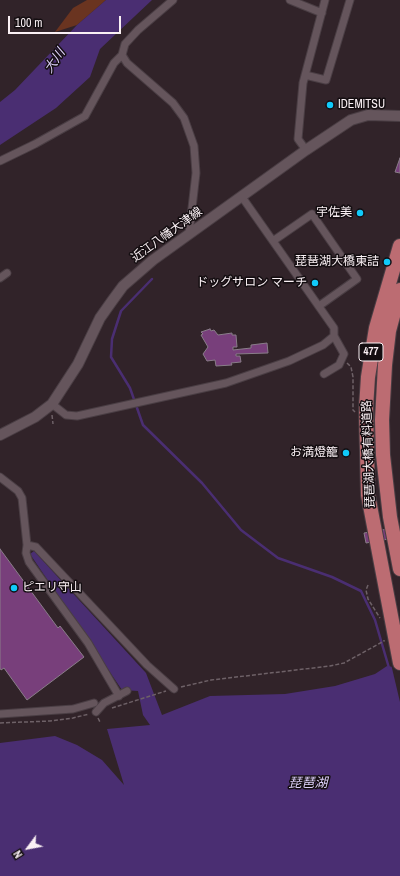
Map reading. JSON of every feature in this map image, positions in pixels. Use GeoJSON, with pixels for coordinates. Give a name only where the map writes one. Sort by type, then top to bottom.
{"type":"FeatureCollection","features":[{"type":"Feature","properties":{"kind":"highway","name":"琵琶湖大橋有料道路"},"geometry":{"type":"LineString","coordinates":[[400,246],[376,328],[368,377],[366,408],[368,495],[388,639],[400,663]]}},
{"type":"Feature","properties":{"kind":"highway","name":"琵琶湖大橋有料道路"},"geometry":{"type":"LineString","coordinates":[[400,290],[389,331],[385,365],[382,420],[383,455],[390,517],[400,569]]}},
{"type":"Feature","properties":{"kind":"main road","name":"近江八幡大津線"},"geometry":{"type":"LineString","coordinates":[[0,435],[35,417],[52,404],[78,364],[100,318],[123,286],[153,260],[306,150],[351,120],[368,115],[400,116]]}},
{"type":"Feature","properties":{"kind":"street"},"geometry":{"type":"LineString","coordinates":[[0,161],[35,144],[85,116],[114,63],[122,55],[125,44],[138,30],[173,0]]}},
{"type":"Feature","properties":{"kind":"street"},"geometry":{"type":"LineString","coordinates":[[290,0],[322,13]]}},
{"type":"Feature","properties":{"kind":"street"},"geometry":{"type":"LineString","coordinates":[[306,150],[298,139],[305,75],[326,0]]}},
{"type":"Feature","properties":{"kind":"street"},"geometry":{"type":"LineString","coordinates":[[305,75],[326,80],[350,0]]}},
{"type":"Feature","properties":{"kind":"street"},"geometry":{"type":"LineString","coordinates":[[122,55],[127,63],[173,103],[184,118],[194,146],[196,173],[189,234]]}},
{"type":"Feature","properties":{"kind":"street"},"geometry":{"type":"LineString","coordinates":[[242,197],[334,328],[334,336],[344,354],[339,365],[324,374]]}},
{"type":"Feature","properties":{"kind":"street"},"geometry":{"type":"LineString","coordinates":[[273,241],[312,214],[358,279],[319,306]]}},
{"type":"Feature","properties":{"kind":"street"},"geometry":{"type":"LineString","coordinates":[[0,278],[7,273]]}},
{"type":"Feature","properties":{"kind":"street"},"geometry":{"type":"LineString","coordinates":[[52,404],[66,415],[77,416],[124,404],[226,383],[289,361],[323,346],[334,336]]}},
{"type":"Feature","properties":{"kind":"street"},"geometry":{"type":"LineString","coordinates":[[0,477],[18,491],[22,498],[27,545],[26,553],[29,562],[88,643],[119,696]]}},
{"type":"Feature","properties":{"kind":"street"},"geometry":{"type":"LineString","coordinates":[[27,545],[36,547],[147,665],[174,689]]}},
{"type":"Feature","properties":{"kind":"street"},"geometry":{"type":"LineString","coordinates":[[96,712],[104,703],[127,691]]}},
{"type":"Feature","properties":{"kind":"street"},"geometry":{"type":"LineString","coordinates":[[0,714],[73,709],[94,703]]}},
{"type":"Feature","properties":{"kind":"path"},"geometry":{"type":"LineString","coordinates":[[343,358],[351,367],[353,377],[353,410],[357,414]]}},
{"type":"Feature","properties":{"kind":"path"},"geometry":{"type":"LineString","coordinates":[[52,415],[53,424]]}},
{"type":"Feature","properties":{"kind":"path"},"geometry":{"type":"LineString","coordinates":[[368,585],[366,590],[368,599],[381,621]]}},
{"type":"Feature","properties":{"kind":"path"},"geometry":{"type":"LineString","coordinates":[[0,723],[73,718],[211,680],[330,666],[344,663],[388,639]]}},
{"type":"Feature","properties":{"kind":"shaded area"},"geometry":{"type":"Polygon","coordinates":[[[87,0],[106,0],[77,25],[55,32],[73,8],[87,0]]]}},
{"type":"Feature","properties":{"kind":"water","name":"大川"},"geometry":{"type":"Polygon","coordinates":[[[106,0],[152,0],[100,49],[90,77],[56,108],[0,145],[0,102],[15,90],[77,25],[106,0]]]}},
{"type":"Feature","properties":{"kind":"water","name":"琵琶湖"},"geometry":{"type":"Polygon","coordinates":[[[34,551],[146,673],[162,715],[210,696],[285,694],[335,686],[375,674],[387,666],[400,668],[400,876],[0,876],[0,743],[55,736],[77,745],[102,760],[124,785],[107,729],[150,725],[143,715],[138,691],[122,690],[30,554],[34,551]]]}},
{"type":"Feature","properties":{"kind":"pier"},"geometry":{"type":"Polygon","coordinates":[[[391,664],[400,666],[400,702],[391,664]]]}},
{"type":"Feature","properties":{"kind":"building"},"geometry":{"type":"Polygon","coordinates":[[[400,158],[400,173],[395,172],[400,158]]]}},
{"type":"Feature","properties":{"kind":"building"},"geometry":{"type":"Polygon","coordinates":[[[210,329],[211,331],[214,330],[218,335],[232,333],[232,335],[236,335],[237,347],[233,347],[233,350],[251,348],[251,345],[267,343],[268,353],[236,354],[236,356],[240,356],[241,362],[231,363],[232,365],[216,366],[215,360],[207,361],[203,354],[208,347],[201,335],[203,334],[201,332],[210,329]]]}},
{"type":"Feature","properties":{"kind":"building"},"geometry":{"type":"Polygon","coordinates":[[[400,527],[400,537],[366,543],[364,533],[400,527]]]}},
{"type":"Feature","properties":{"kind":"building","name":"ピエリ守山"},"geometry":{"type":"Polygon","coordinates":[[[0,549],[58,628],[60,626],[84,657],[27,700],[4,668],[1,670],[0,668],[0,549]]]}},
{"type":"Feature","properties":{"kind":"waterway"},"geometry":{"type":"LineString","coordinates":[[152,279],[121,311],[112,339],[111,357],[130,388],[143,425],[202,483],[241,530],[278,558],[332,577],[361,591],[375,620],[389,668]]}},
{"type":"Feature","properties":{"kind":"place","name":"IDEMITSU"},"geometry":{"type":"Point","coordinates":[330,105]}},
{"type":"Feature","properties":{"kind":"place","name":"宇佐美"},"geometry":{"type":"Point","coordinates":[360,213]}},
{"type":"Feature","properties":{"kind":"place","name":"琵琶湖大橋東詰"},"geometry":{"type":"Point","coordinates":[387,262]}},
{"type":"Feature","properties":{"kind":"place","name":"ドッグサロン マーチ"},"geometry":{"type":"Point","coordinates":[315,283]}},
{"type":"Feature","properties":{"kind":"place","name":"お満燈籠"},"geometry":{"type":"Point","coordinates":[346,453]}},
{"type":"Feature","properties":{"kind":"place","name":"ピエリ守山"},"geometry":{"type":"Point","coordinates":[14,588]}}]}
